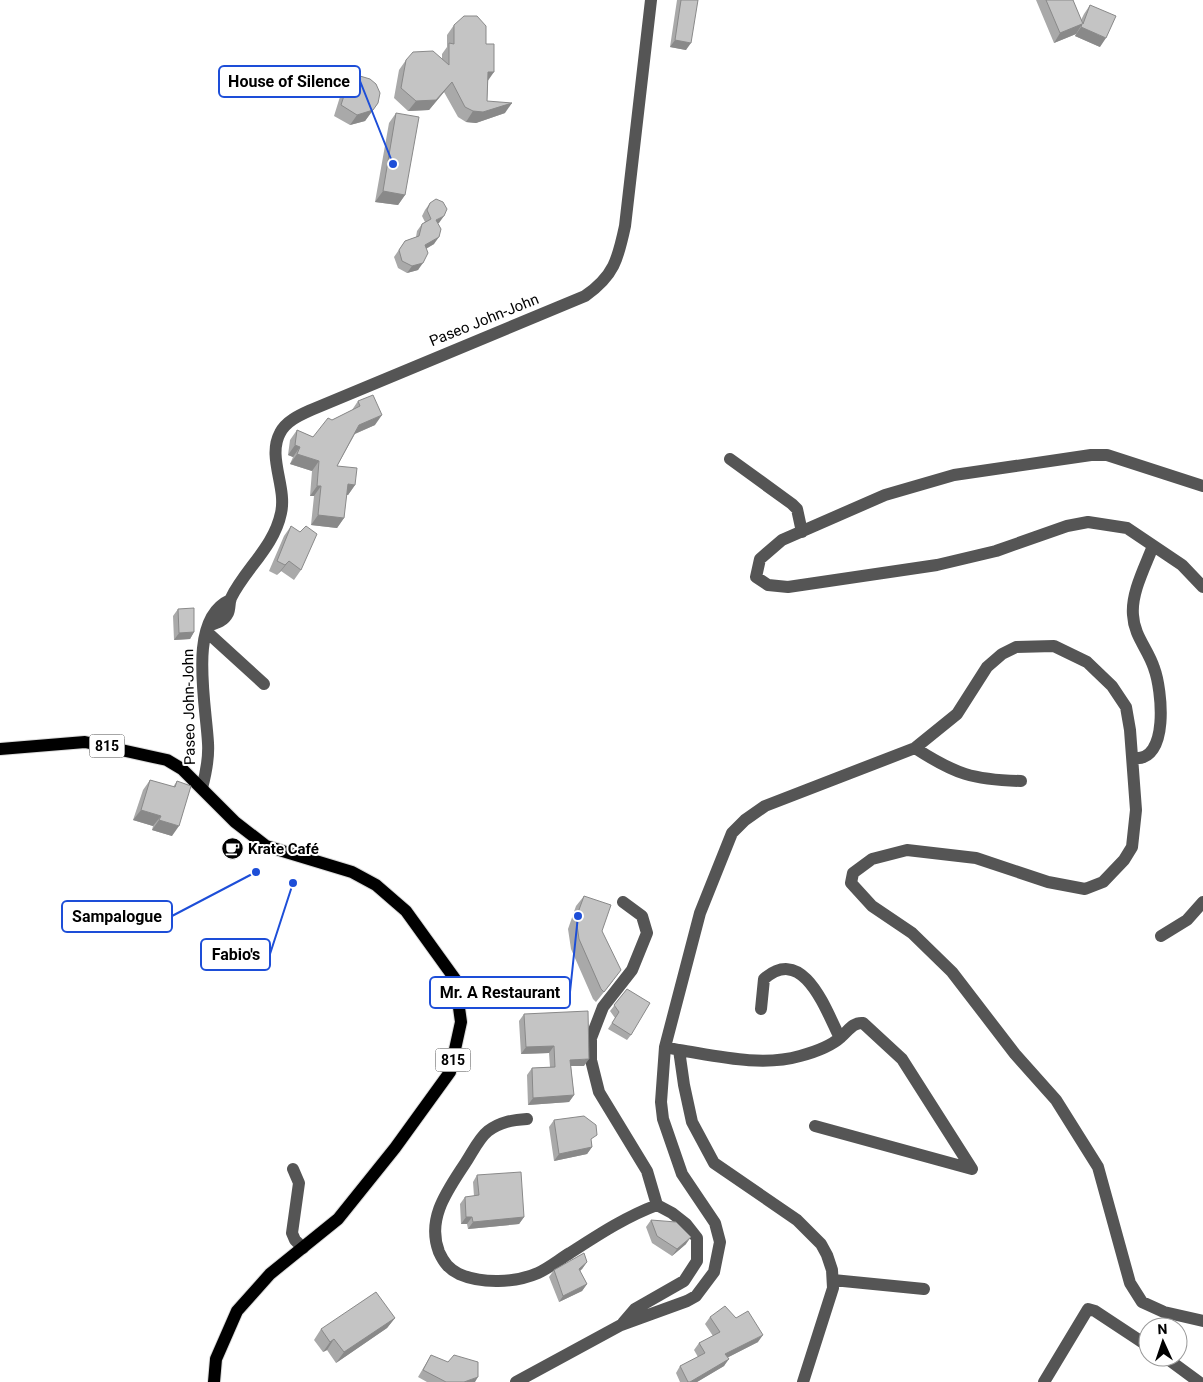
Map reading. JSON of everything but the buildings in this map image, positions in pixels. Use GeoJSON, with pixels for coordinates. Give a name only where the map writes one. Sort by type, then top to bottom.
{"type":"FeatureCollection","features":[{"type":"Feature","properties":{"kind":"main road","name":"815"},"geometry":{"type":"LineString","coordinates":[[0,749],[55,743],[93,744],[167,760],[182,769],[235,822],[266,846],[352,872],[376,884],[406,911],[455,978],[461,1022],[450,1072],[395,1148],[338,1219],[270,1274],[236,1311],[216,1359],[214,1382]]}},
{"type":"Feature","properties":{"kind":"street","name":"Paseo John-John"},"geometry":{"type":"LineString","coordinates":[[202,788],[208,744],[201,655],[208,629],[222,622],[229,613],[230,600],[263,552],[282,512],[277,443],[280,433],[287,425],[311,410],[585,296],[599,287],[611,273],[618,259],[626,226],[646,28],[651,0]]}},
{"type":"Feature","properties":{"kind":"street"},"geometry":{"type":"LineString","coordinates":[[1203,486],[1121,458],[1090,455],[954,475],[885,496],[782,540],[760,559],[756,577],[768,584],[788,587],[937,565],[996,552],[1066,526],[1088,522],[1128,528],[1182,565],[1203,587]]}},
{"type":"Feature","properties":{"kind":"street"},"geometry":{"type":"LineString","coordinates":[[730,458],[797,509],[802,532]]}},
{"type":"Feature","properties":{"kind":"street"},"geometry":{"type":"LineString","coordinates":[[1133,758],[1141,759],[1148,755],[1156,744],[1162,720],[1154,668],[1138,637],[1132,612],[1142,573],[1153,546]]}},
{"type":"Feature","properties":{"kind":"street"},"geometry":{"type":"LineString","coordinates":[[208,629],[264,684]]}},
{"type":"Feature","properties":{"kind":"street"},"geometry":{"type":"LineString","coordinates":[[516,1382],[621,1325],[696,1296],[714,1272],[720,1242],[715,1223],[682,1174],[663,1119],[661,1102],[665,1047],[700,913],[732,833],[745,820],[765,806],[915,748],[957,714],[986,667],[1002,654],[1016,647],[1054,646],[1086,662],[1112,686],[1126,707],[1133,758],[1136,810],[1132,847],[1124,860],[1103,882],[1095,887],[1085,889],[1048,882],[976,858],[907,850],[872,859],[853,873],[851,883],[872,906],[912,933],[952,972],[1015,1054],[1056,1100],[1098,1167],[1130,1283],[1142,1302],[1164,1312],[1203,1321]]}},
{"type":"Feature","properties":{"kind":"street"},"geometry":{"type":"LineString","coordinates":[[915,748],[948,768],[972,777],[990,780],[1021,780]]}},
{"type":"Feature","properties":{"kind":"street"},"geometry":{"type":"LineString","coordinates":[[621,1325],[635,1309],[684,1281],[697,1261],[697,1238],[686,1224],[672,1213],[657,1205],[647,1171],[599,1092],[591,1060],[591,1038],[602,1007],[632,970],[647,933],[642,916],[622,902]]}},
{"type":"Feature","properties":{"kind":"street"},"geometry":{"type":"LineString","coordinates":[[1162,936],[1187,920],[1203,902]]}},
{"type":"Feature","properties":{"kind":"street"},"geometry":{"type":"LineString","coordinates":[[761,1009],[764,979],[780,968],[788,969],[811,981],[840,1038]]}},
{"type":"Feature","properties":{"kind":"street"},"geometry":{"type":"LineString","coordinates":[[665,1047],[735,1060],[790,1059],[821,1050],[840,1038],[855,1024],[863,1024],[870,1027],[902,1059],[972,1169],[815,1126]]}},
{"type":"Feature","properties":{"kind":"street"},"geometry":{"type":"LineString","coordinates":[[679,1050],[692,1122],[714,1163],[797,1220],[821,1244],[830,1263],[833,1288],[803,1382]]}},
{"type":"Feature","properties":{"kind":"street"},"geometry":{"type":"LineString","coordinates":[[527,1120],[512,1120],[499,1124],[486,1132],[443,1198],[434,1224],[435,1242],[443,1262],[452,1270],[476,1279],[495,1281],[517,1279],[538,1273],[625,1218],[657,1205]]}},
{"type":"Feature","properties":{"kind":"street"},"geometry":{"type":"LineString","coordinates":[[293,1169],[299,1183],[292,1233],[295,1240],[303,1248]]}},
{"type":"Feature","properties":{"kind":"street"},"geometry":{"type":"LineString","coordinates":[[833,1280],[924,1289]]}},
{"type":"Feature","properties":{"kind":"street"},"geometry":{"type":"LineString","coordinates":[[1044,1382],[1088,1310],[1095,1311],[1138,1339]]}},
{"type":"Feature","properties":{"kind":"street"},"geometry":{"type":"LineString","coordinates":[[1179,1367],[1199,1382]]}},
{"type":"Feature","properties":{"kind":"place","name":"House of Silence"},"geometry":{"type":"Point","coordinates":[393,164]}},
{"type":"Feature","properties":{"kind":"place","name":"Krate Café"},"geometry":{"type":"Point","coordinates":[232,849]}},
{"type":"Feature","properties":{"kind":"place","name":"Sampalogue"},"geometry":{"type":"Point","coordinates":[256,872]}},
{"type":"Feature","properties":{"kind":"place","name":"Fabio's"},"geometry":{"type":"Point","coordinates":[293,883]}},
{"type":"Feature","properties":{"kind":"place","name":"Mr. A Restaurant"},"geometry":{"type":"Point","coordinates":[578,916]}}]}
